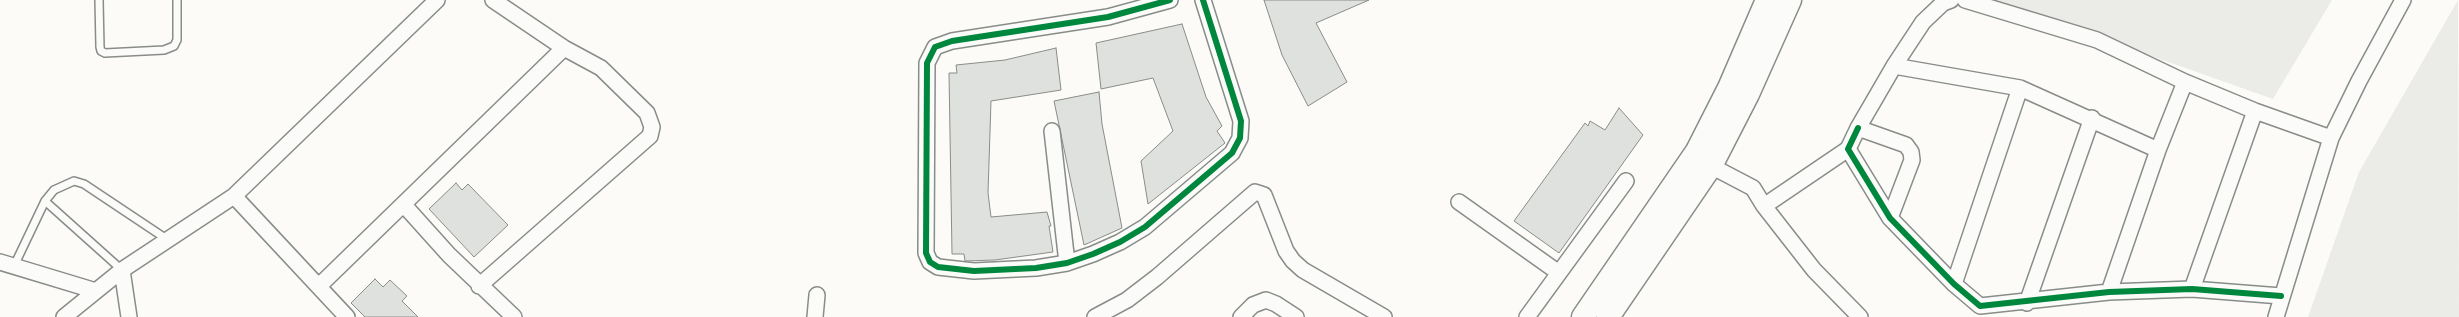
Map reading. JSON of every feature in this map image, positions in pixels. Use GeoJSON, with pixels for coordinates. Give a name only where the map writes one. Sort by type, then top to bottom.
{"type":"FeatureCollection","features":[{"type":"Feature","properties":{"kind":"main road"},"geometry":{"type":"LineString","coordinates":[[1583,317],[1697,151],[1726,94],[1767,0]]}},
{"type":"Feature","properties":{"kind":"main road"},"geometry":{"type":"LineString","coordinates":[[1608,317],[1711,166],[1745,100],[1790,0]]}},
{"type":"Feature","properties":{"kind":"street"},"geometry":{"type":"LineString","coordinates":[[64,317],[122,270],[234,196],[437,0]]}},
{"type":"Feature","properties":{"kind":"street"},"geometry":{"type":"LineString","coordinates":[[479,286],[650,136],[652,127],[647,113],[601,68],[564,48],[493,0]]}},
{"type":"Feature","properties":{"kind":"street"},"geometry":{"type":"LineString","coordinates":[[1170,0],[1108,17],[952,41],[939,45],[930,54],[927,63],[926,240],[926,253],[930,262],[938,267],[974,271],[1036,268],[1067,263],[1120,242],[1145,226],[1232,153],[1237,146],[1241,130],[1241,121],[1203,0]]}},
{"type":"Feature","properties":{"kind":"street"},"geometry":{"type":"LineString","coordinates":[[1764,206],[1848,149],[1858,128],[1894,66],[1923,22],[1943,3],[1951,0]]}},
{"type":"Feature","properties":{"kind":"street"},"geometry":{"type":"LineString","coordinates":[[1965,0],[2097,40],[2185,82],[2255,111],[2331,138]]}},
{"type":"Feature","properties":{"kind":"street"},"geometry":{"type":"LineString","coordinates":[[2276,317],[2281,296],[2331,138],[2359,81],[2403,0]]}},
{"type":"Feature","properties":{"kind":"street"},"geometry":{"type":"LineString","coordinates":[[319,286],[564,48]]}},
{"type":"Feature","properties":{"kind":"street"},"geometry":{"type":"LineString","coordinates":[[1894,66],[2020,88],[2092,118],[2158,150]]}},
{"type":"Feature","properties":{"kind":"street"},"geometry":{"type":"LineString","coordinates":[[2109,292],[2158,150],[2185,82]]}},
{"type":"Feature","properties":{"kind":"street"},"geometry":{"type":"LineString","coordinates":[[1954,284],[2020,88]]}},
{"type":"Feature","properties":{"kind":"street"},"geometry":{"type":"LineString","coordinates":[[2192,289],[2255,111]]}},
{"type":"Feature","properties":{"kind":"street"},"geometry":{"type":"LineString","coordinates":[[2027,303],[2092,118]]}},
{"type":"Feature","properties":{"kind":"street"},"geometry":{"type":"LineString","coordinates":[[1858,128],[1906,145],[1911,152],[1912,160],[1890,218]]}},
{"type":"Feature","properties":{"kind":"street"},"geometry":{"type":"LineString","coordinates":[[1052,131],[1067,263]]}},
{"type":"Feature","properties":{"kind":"street"},"geometry":{"type":"LineString","coordinates":[[1848,149],[1890,218],[1954,284],[1978,312],[2027,303],[2109,292],[2192,289],[2281,296]]}},
{"type":"Feature","properties":{"kind":"street"},"geometry":{"type":"LineString","coordinates":[[1711,166],[1753,188],[1764,206],[1814,270],[1860,317]]}},
{"type":"Feature","properties":{"kind":"street"},"geometry":{"type":"LineString","coordinates":[[1527,317],[1626,181]]}},
{"type":"Feature","properties":{"kind":"street"},"geometry":{"type":"LineString","coordinates":[[1095,317],[1127,300],[1157,277],[1255,192],[1264,196],[1286,251],[1298,266],[1384,317]]}},
{"type":"Feature","properties":{"kind":"street"},"geometry":{"type":"LineString","coordinates":[[234,196],[347,317]]}},
{"type":"Feature","properties":{"kind":"street"},"geometry":{"type":"LineString","coordinates":[[1459,202],[1559,272]]}},
{"type":"Feature","properties":{"kind":"street"},"geometry":{"type":"LineString","coordinates":[[404,205],[479,286],[514,317]]}},
{"type":"Feature","properties":{"kind":"street"},"geometry":{"type":"LineString","coordinates":[[7,264],[96,291]]}},
{"type":"Feature","properties":{"kind":"street"},"geometry":{"type":"LineString","coordinates":[[122,270],[129,317]]}},
{"type":"Feature","properties":{"kind":"street"},"geometry":{"type":"LineString","coordinates":[[815,317],[817,295]]}},
{"type":"Feature","properties":{"kind":"street"},"geometry":{"type":"LineString","coordinates":[[1240,317],[1252,305],[1266,300],[1276,304],[1296,317]]}},
{"type":"Feature","properties":{"kind":"lane"},"geometry":{"type":"LineString","coordinates":[[99,0],[100,47],[101,51],[106,53],[164,50],[174,46],[177,40],[177,0]]}},
{"type":"Feature","properties":{"kind":"lane"},"geometry":{"type":"LineString","coordinates":[[7,264],[54,190],[74,181],[84,184],[168,240]]}},
{"type":"Feature","properties":{"kind":"lane"},"geometry":{"type":"LineString","coordinates":[[46,201],[122,270]]}},
{"type":"Feature","properties":{"kind":"shaded area"},"geometry":{"type":"Polygon","coordinates":[[[1993,0],[2332,0],[2273,99],[1993,0]]]}},
{"type":"Feature","properties":{"kind":"shaded area"},"geometry":{"type":"Polygon","coordinates":[[[2458,0],[2459,317],[2308,317],[2359,172],[2458,0]]]}},
{"type":"Feature","properties":{"kind":"building"},"geometry":{"type":"Polygon","coordinates":[[[1264,0],[1369,0],[1316,23],[1347,82],[1308,106],[1282,55],[1264,0]]]}},
{"type":"Feature","properties":{"kind":"building"},"geometry":{"type":"Polygon","coordinates":[[[1182,24],[1206,97],[1222,126],[1217,131],[1225,143],[1148,204],[1141,161],[1173,131],[1153,78],[1101,89],[1096,43],[1182,24]]]}},
{"type":"Feature","properties":{"kind":"building"},"geometry":{"type":"Polygon","coordinates":[[[1056,48],[1061,90],[991,101],[988,193],[991,217],[1047,212],[1051,226],[1049,226],[1053,252],[995,260],[965,261],[964,254],[952,254],[949,73],[957,73],[956,65],[1005,60],[1056,48]]]}},
{"type":"Feature","properties":{"kind":"building"},"geometry":{"type":"Polygon","coordinates":[[[1099,92],[1102,124],[1122,228],[1084,245],[1054,101],[1099,92]]]}},
{"type":"Feature","properties":{"kind":"building"},"geometry":{"type":"Polygon","coordinates":[[[1619,108],[1643,135],[1559,253],[1514,221],[1585,123],[1588,126],[1590,121],[1605,130],[1619,108]]]}},
{"type":"Feature","properties":{"kind":"building"},"geometry":{"type":"Polygon","coordinates":[[[456,183],[462,190],[468,184],[508,225],[474,257],[429,209],[456,183]]]}},
{"type":"Feature","properties":{"kind":"building"},"geometry":{"type":"Polygon","coordinates":[[[375,279],[383,287],[390,280],[407,296],[402,301],[418,317],[365,317],[351,303],[375,279]]]}},
{"type":"Feature","properties":{"kind":"cycle path"},"geometry":{"type":"LineString","coordinates":[[1170,0],[1108,17],[952,41],[935,47],[927,63],[926,253],[930,262],[938,267],[974,271],[1036,268],[1067,263],[1093,254],[1120,242],[1145,227],[1232,153],[1240,138],[1241,121],[1203,0]]}},
{"type":"Feature","properties":{"kind":"cycle path"},"geometry":{"type":"LineString","coordinates":[[1858,128],[1848,149],[1890,218],[1954,284],[1980,306],[2109,292],[2192,289],[2281,296]]}}]}
